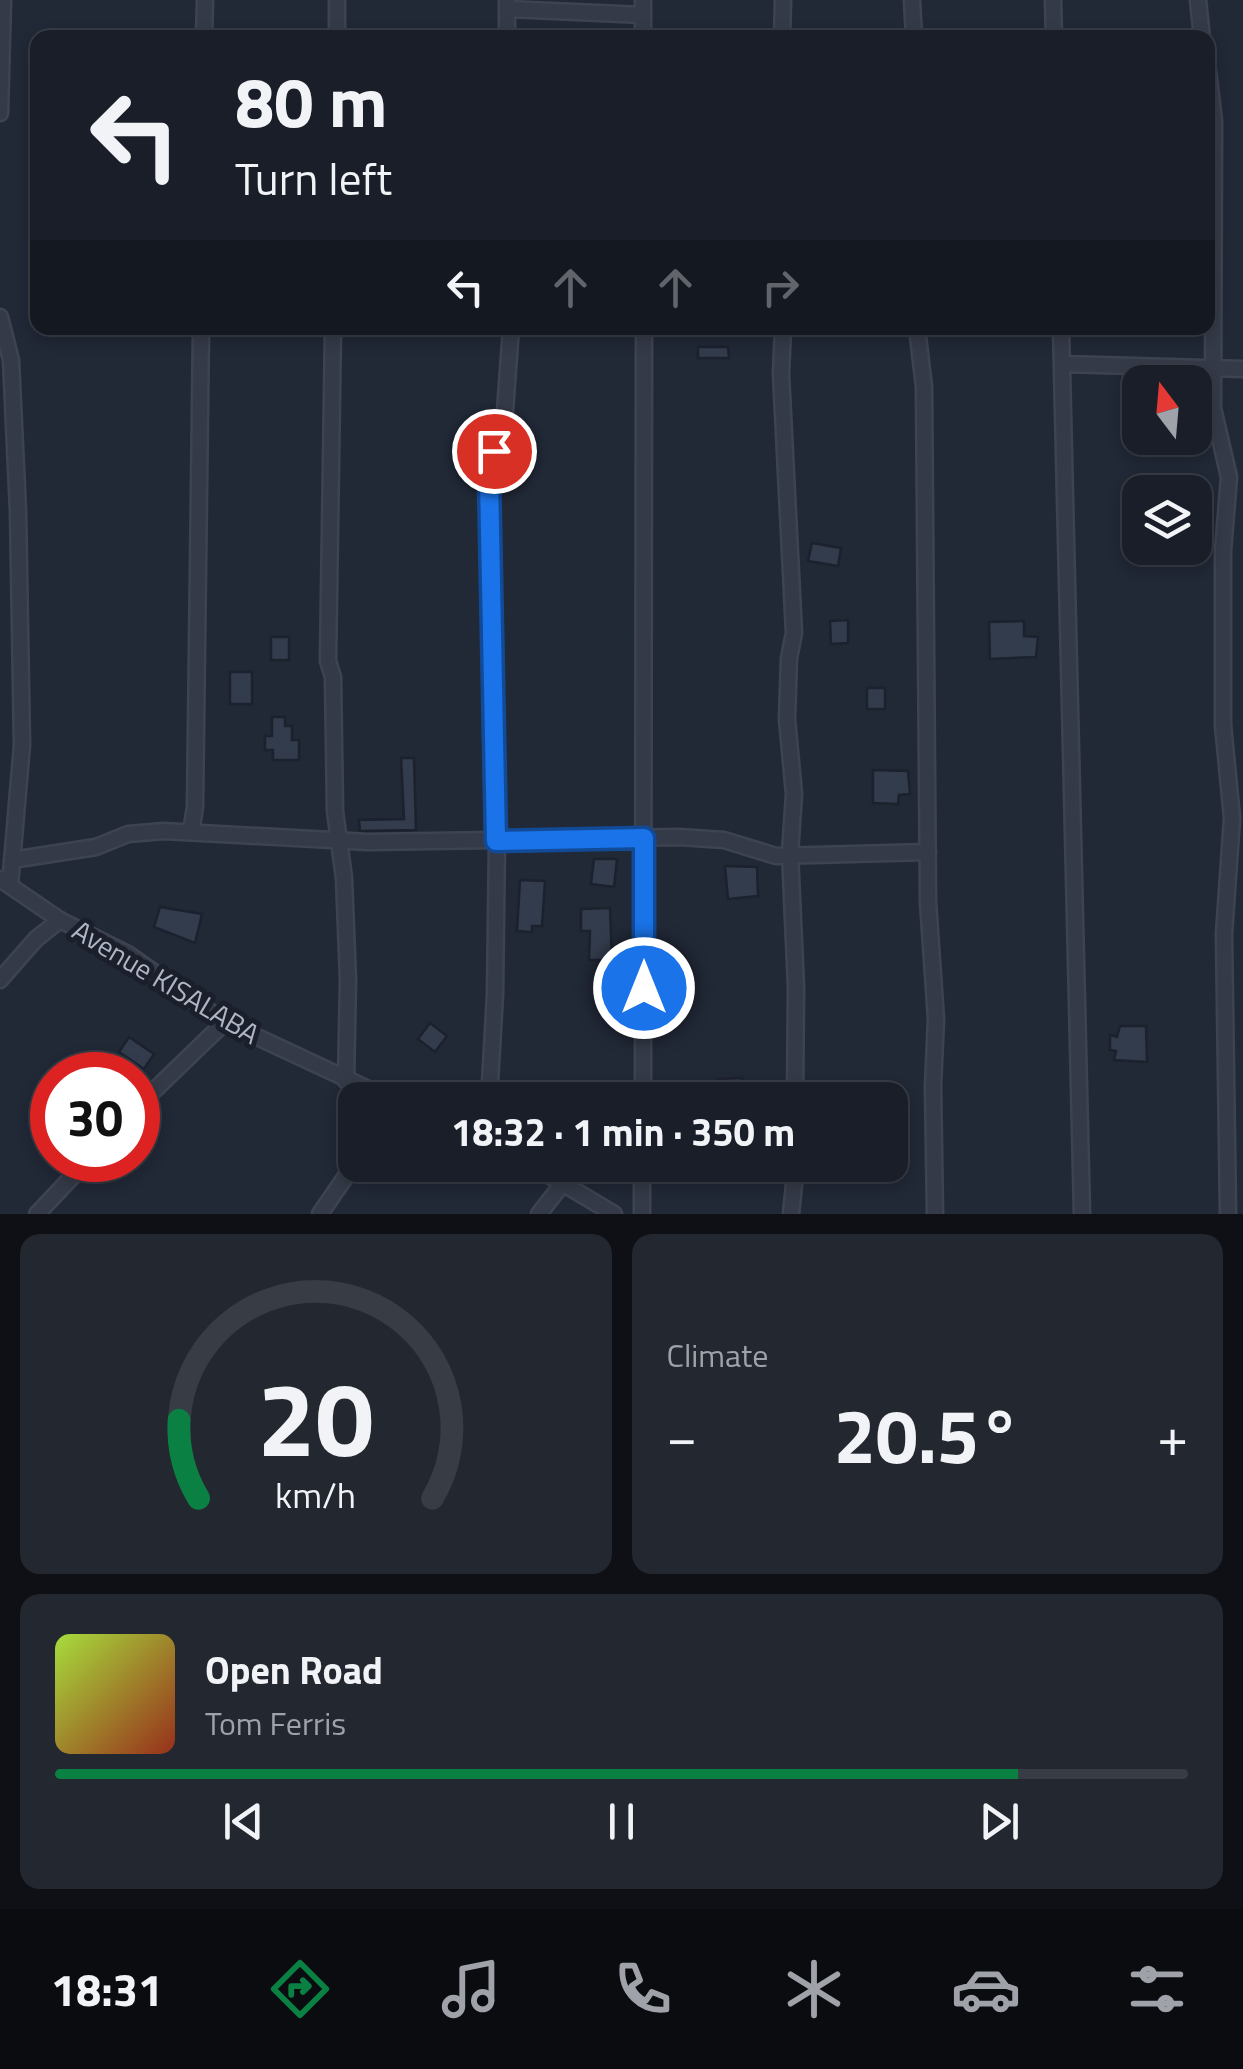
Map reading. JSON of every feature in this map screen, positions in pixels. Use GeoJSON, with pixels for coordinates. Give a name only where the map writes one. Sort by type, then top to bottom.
{"type":"FeatureCollection","features":[{"type":"Feature","properties":{"kind":"street"},"geometry":{"type":"LineString","coordinates":[[0,113],[2,0]]}},
{"type":"Feature","properties":{"kind":"street"},"geometry":{"type":"LineString","coordinates":[[204,30],[205,0]]}},
{"type":"Feature","properties":{"kind":"street"},"geometry":{"type":"LineString","coordinates":[[337,0],[337,30]]}},
{"type":"Feature","properties":{"kind":"street"},"geometry":{"type":"LineString","coordinates":[[782,30],[783,0]]}},
{"type":"Feature","properties":{"kind":"street"},"geometry":{"type":"LineString","coordinates":[[912,0],[914,30]]}},
{"type":"Feature","properties":{"kind":"street"},"geometry":{"type":"LineString","coordinates":[[1053,0],[1054,30]]}},
{"type":"Feature","properties":{"kind":"street"},"geometry":{"type":"LineString","coordinates":[[1198,0],[1201,30]]}},
{"type":"Feature","properties":{"kind":"street"},"geometry":{"type":"LineString","coordinates":[[508,30],[507,4],[643,8]]}},
{"type":"Feature","properties":{"kind":"street"},"geometry":{"type":"LineString","coordinates":[[0,317],[11,360],[22,746],[12,860],[5,882]]}},
{"type":"Feature","properties":{"kind":"street"},"geometry":{"type":"LineString","coordinates":[[191,832],[195,806],[201,335]]}},
{"type":"Feature","properties":{"kind":"street"},"geometry":{"type":"LineString","coordinates":[[333,335],[328,662],[332,676],[338,840],[344,878],[346,1081]]}},
{"type":"Feature","properties":{"kind":"street"},"geometry":{"type":"LineString","coordinates":[[490,1082],[496,841],[489,478],[504,424],[510,335]]}},
{"type":"Feature","properties":{"kind":"street"},"geometry":{"type":"LineString","coordinates":[[643,1082],[644,335]]}},
{"type":"Feature","properties":{"kind":"street"},"geometry":{"type":"LineString","coordinates":[[783,335],[781,374],[794,633],[787,719],[794,794],[790,854],[796,986],[795,1082]]}},
{"type":"Feature","properties":{"kind":"street"},"geometry":{"type":"LineString","coordinates":[[918,335],[924,388],[928,902],[936,1019],[935,1214]]}},
{"type":"Feature","properties":{"kind":"street"},"geometry":{"type":"LineString","coordinates":[[1061,335],[1082,1214]]}},
{"type":"Feature","properties":{"kind":"street"},"geometry":{"type":"LineString","coordinates":[[1214,335],[1215,424],[1229,477],[1222,552],[1223,725],[1232,818],[1224,934],[1228,1214]]}},
{"type":"Feature","properties":{"kind":"street"},"geometry":{"type":"LineString","coordinates":[[1062,364],[1243,369]]}},
{"type":"Feature","properties":{"kind":"street"},"geometry":{"type":"LineString","coordinates":[[12,860],[96,847],[128,834],[191,832],[338,840],[724,840],[776,856],[928,852]]}},
{"type":"Feature","properties":{"kind":"street","name":"Avenue KISALABA"},"geometry":{"type":"LineString","coordinates":[[5,882],[60,920],[128,954],[225,1022],[346,1081]]}},
{"type":"Feature","properties":{"kind":"street"},"geometry":{"type":"LineString","coordinates":[[0,980],[60,920]]}},
{"type":"Feature","properties":{"kind":"street"},"geometry":{"type":"LineString","coordinates":[[160,1085],[225,1022]]}},
{"type":"Feature","properties":{"kind":"street"},"geometry":{"type":"LineString","coordinates":[[37,1214],[67,1182]]}},
{"type":"Feature","properties":{"kind":"street"},"geometry":{"type":"LineString","coordinates":[[320,1214],[342,1182]]}},
{"type":"Feature","properties":{"kind":"street"},"geometry":{"type":"LineString","coordinates":[[642,1182],[642,1214]]}},
{"type":"Feature","properties":{"kind":"street"},"geometry":{"type":"LineString","coordinates":[[791,1214],[794,1182]]}},
{"type":"Feature","properties":{"kind":"street"},"geometry":{"type":"LineString","coordinates":[[539,1214],[563,1183],[614,1214]]}},
{"type":"Feature","properties":{"kind":"building"},"geometry":{"type":"Polygon","coordinates":[[[698,347],[728,347],[729,358],[698,358],[698,347]]]}},
{"type":"Feature","properties":{"kind":"building"},"geometry":{"type":"Polygon","coordinates":[[[812,543],[841,548],[838,566],[808,561],[812,543]]]}},
{"type":"Feature","properties":{"kind":"building"},"geometry":{"type":"Polygon","coordinates":[[[848,620],[848,643],[831,644],[830,621],[848,620]]]}},
{"type":"Feature","properties":{"kind":"building"},"geometry":{"type":"Polygon","coordinates":[[[1024,621],[1024,636],[1038,637],[1036,657],[990,659],[989,622],[1024,621]]]}},
{"type":"Feature","properties":{"kind":"building"},"geometry":{"type":"Polygon","coordinates":[[[271,637],[289,637],[289,660],[271,660],[271,637]]]}},
{"type":"Feature","properties":{"kind":"building"},"geometry":{"type":"Polygon","coordinates":[[[230,672],[252,672],[252,704],[230,704],[230,672]]]}},
{"type":"Feature","properties":{"kind":"building"},"geometry":{"type":"Polygon","coordinates":[[[867,688],[885,688],[885,709],[867,709],[867,688]]]}},
{"type":"Feature","properties":{"kind":"building"},"geometry":{"type":"Polygon","coordinates":[[[272,717],[285,717],[285,726],[292,726],[292,740],[299,740],[299,760],[273,760],[273,750],[265,750],[265,736],[272,736],[272,717]]]}},
{"type":"Feature","properties":{"kind":"building"},"geometry":{"type":"Polygon","coordinates":[[[401,758],[414,758],[416,830],[360,831],[359,820],[404,819],[401,758]]]}},
{"type":"Feature","properties":{"kind":"building"},"geometry":{"type":"Polygon","coordinates":[[[873,770],[908,771],[910,794],[899,795],[898,804],[873,803],[873,770]]]}},
{"type":"Feature","properties":{"kind":"building"},"geometry":{"type":"Polygon","coordinates":[[[594,859],[617,859],[614,887],[591,884],[594,859]]]}},
{"type":"Feature","properties":{"kind":"building"},"geometry":{"type":"Polygon","coordinates":[[[725,866],[757,867],[758,896],[728,899],[725,866]]]}},
{"type":"Feature","properties":{"kind":"building"},"geometry":{"type":"Polygon","coordinates":[[[520,880],[545,881],[542,926],[532,926],[532,932],[517,931],[520,880]]]}},
{"type":"Feature","properties":{"kind":"building"},"geometry":{"type":"Polygon","coordinates":[[[160,907],[202,914],[195,943],[154,927],[160,907]]]}},
{"type":"Feature","properties":{"kind":"building"},"geometry":{"type":"Polygon","coordinates":[[[610,908],[612,960],[589,960],[590,931],[581,931],[581,909],[610,908]]]}},
{"type":"Feature","properties":{"kind":"building"},"geometry":{"type":"Polygon","coordinates":[[[430,1023],[447,1036],[435,1052],[418,1039],[430,1023]]]}},
{"type":"Feature","properties":{"kind":"building"},"geometry":{"type":"Polygon","coordinates":[[[1120,1026],[1146,1026],[1147,1062],[1114,1060],[1116,1051],[1110,1050],[1110,1035],[1117,1037],[1120,1026]]]}},
{"type":"Feature","properties":{"kind":"building"},"geometry":{"type":"Polygon","coordinates":[[[129,1037],[151,1052],[119,1052],[129,1037]]]}},
{"type":"Feature","properties":{"kind":"building"},"geometry":{"type":"Polygon","coordinates":[[[742,1078],[742,1082],[717,1082],[742,1078]]]}},
{"type":"Feature","properties":{"kind":"route"},"geometry":{"type":"LineString","coordinates":[[494,451],[489,478],[496,841],[644,838],[644,988]]}}]}
